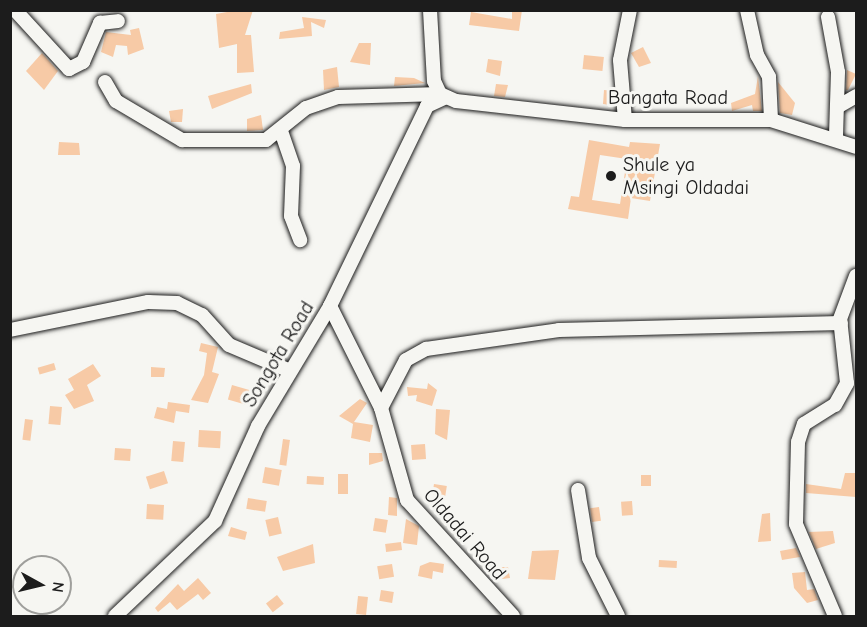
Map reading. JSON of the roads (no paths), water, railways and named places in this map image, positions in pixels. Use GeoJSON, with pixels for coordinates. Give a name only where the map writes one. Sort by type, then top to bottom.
{"type":"FeatureCollection","features":[{"type":"Feature","properties":{"kind":"street"},"geometry":{"type":"LineString","coordinates":[[15,10],[69,69],[83,62],[100,23],[118,21]]}},
{"type":"Feature","properties":{"kind":"street"},"geometry":{"type":"LineString","coordinates":[[430,10],[434,81],[445,96]]}},
{"type":"Feature","properties":{"kind":"street"},"geometry":{"type":"LineString","coordinates":[[625,120],[620,53],[630,10]]}},
{"type":"Feature","properties":{"kind":"street"},"geometry":{"type":"LineString","coordinates":[[747,10],[757,55],[769,77],[771,120]]}},
{"type":"Feature","properties":{"kind":"street"},"geometry":{"type":"LineString","coordinates":[[828,17],[839,106],[836,136]]}},
{"type":"Feature","properties":{"kind":"street"},"geometry":{"type":"LineString","coordinates":[[105,82],[116,101],[173,138],[259,141],[281,131],[293,166],[291,216],[300,240]]}},
{"type":"Feature","properties":{"kind":"street","name":"Bangata Road"},"geometry":{"type":"LineString","coordinates":[[281,131],[306,108],[338,97],[445,96],[625,120],[771,120],[836,136],[856,147]]}},
{"type":"Feature","properties":{"kind":"street","name":"Songota Road"},"geometry":{"type":"LineString","coordinates":[[115,616],[184,556],[215,521],[288,370],[330,306],[427,106],[445,96]]}},
{"type":"Feature","properties":{"kind":"street"},"geometry":{"type":"LineString","coordinates":[[839,106],[856,96]]}},
{"type":"Feature","properties":{"kind":"street"},"geometry":{"type":"LineString","coordinates":[[835,616],[800,540],[796,512],[800,433],[812,417],[835,405],[847,382],[841,323],[856,276]]}},
{"type":"Feature","properties":{"kind":"street"},"geometry":{"type":"LineString","coordinates":[[10,330],[112,308],[177,303],[202,315],[229,345],[288,370]]}},
{"type":"Feature","properties":{"kind":"street","name":"Oldadai Road"},"geometry":{"type":"LineString","coordinates":[[330,306],[381,408],[407,500],[513,616]]}},
{"type":"Feature","properties":{"kind":"street"},"geometry":{"type":"LineString","coordinates":[[381,408],[406,360],[426,349],[560,330],[841,323]]}},
{"type":"Feature","properties":{"kind":"street"},"geometry":{"type":"LineString","coordinates":[[843,340],[856,334]]}},
{"type":"Feature","properties":{"kind":"street"},"geometry":{"type":"LineString","coordinates":[[578,490],[589,558],[618,616]]}},
{"type":"Feature","properties":{"kind":"place","name":"Shule ya Msingi Oldadai"},"geometry":{"type":"Point","coordinates":[611,176]}}]}
